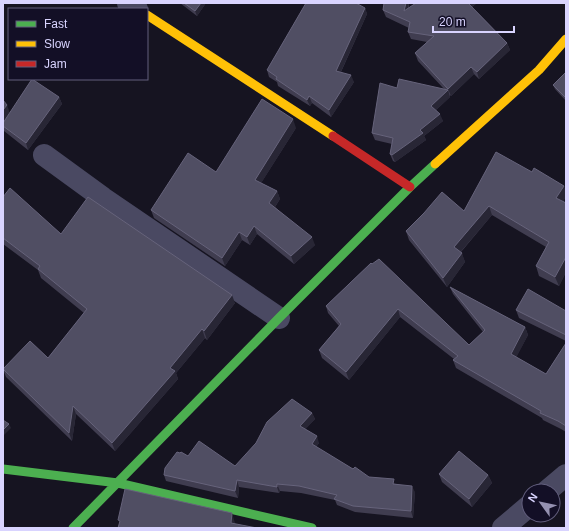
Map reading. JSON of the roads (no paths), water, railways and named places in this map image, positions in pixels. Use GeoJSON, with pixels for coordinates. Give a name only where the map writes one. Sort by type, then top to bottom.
{"type":"FeatureCollection","features":[{"type":"Feature","properties":{"kind":"street"},"geometry":{"type":"LineString","coordinates":[[148,16],[410,187]]}},
{"type":"Feature","properties":{"kind":"street"},"geometry":{"type":"LineString","coordinates":[[73,528],[410,187],[539,70],[566,39]]}},
{"type":"Feature","properties":{"kind":"street"},"geometry":{"type":"LineString","coordinates":[[44,155],[103,198],[279,318]]}},
{"type":"Feature","properties":{"kind":"street"},"geometry":{"type":"LineString","coordinates":[[3,469],[118,483],[312,528]]}},
{"type":"Feature","properties":{"kind":"street"},"geometry":{"type":"LineString","coordinates":[[556,483],[566,475]]}},
{"type":"Feature","properties":{"kind":"street"},"geometry":{"type":"LineString","coordinates":[[503,528],[521,513]]}}]}
